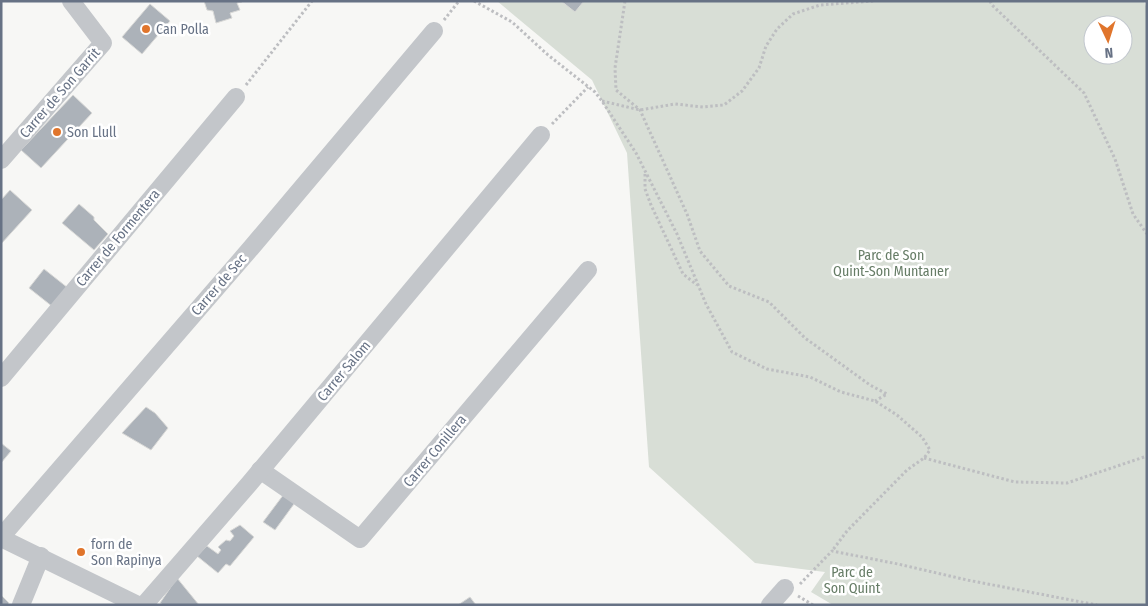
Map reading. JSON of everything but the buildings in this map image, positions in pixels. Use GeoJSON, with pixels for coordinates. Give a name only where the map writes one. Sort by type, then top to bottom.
{"type":"FeatureCollection","features":[{"type":"Feature","properties":{"kind":"street","name":"Carrer de Son Garrit"},"geometry":{"type":"LineString","coordinates":[[1,160],[103,43],[71,1]]}},
{"type":"Feature","properties":{"kind":"street","name":"Carrer de Sec"},"geometry":{"type":"LineString","coordinates":[[1,538],[251,248],[434,31]]}},
{"type":"Feature","properties":{"kind":"street","name":"Carrer de Formentera"},"geometry":{"type":"LineString","coordinates":[[1,378],[236,97]]}},
{"type":"Feature","properties":{"kind":"street","name":"Carrer Salom"},"geometry":{"type":"LineString","coordinates":[[144,605],[260,470],[541,135]]}},
{"type":"Feature","properties":{"kind":"street","name":"Carrer Conillera"},"geometry":{"type":"LineString","coordinates":[[260,470],[360,539],[588,270]]}},
{"type":"Feature","properties":{"kind":"street"},"geometry":{"type":"LineString","coordinates":[[1,538],[138,605]]}},
{"type":"Feature","properties":{"kind":"street"},"geometry":{"type":"LineString","coordinates":[[21,605],[41,556]]}},
{"type":"Feature","properties":{"kind":"street"},"geometry":{"type":"LineString","coordinates":[[770,605],[785,588]]}},
{"type":"Feature","properties":{"kind":"path"},"geometry":{"type":"LineString","coordinates":[[236,97],[312,1]]}},
{"type":"Feature","properties":{"kind":"path"},"geometry":{"type":"LineString","coordinates":[[434,31],[460,1]]}},
{"type":"Feature","properties":{"kind":"path"},"geometry":{"type":"LineString","coordinates":[[474,1],[512,22],[602,101],[645,170],[677,234],[706,304],[732,352],[767,369],[810,376],[841,392],[875,401],[898,415],[922,436],[930,450],[924,458],[907,470],[847,531],[832,551],[802,583],[785,588]]}},
{"type":"Feature","properties":{"kind":"path"},"geometry":{"type":"LineString","coordinates":[[625,1],[615,68],[616,90],[640,110],[687,214],[700,251],[729,286],[769,302],[805,338],[870,385],[887,394],[875,401]]}},
{"type":"Feature","properties":{"kind":"path"},"geometry":{"type":"LineString","coordinates":[[602,101],[640,110],[675,104],[704,107],[724,104],[742,92],[759,68],[766,46],[777,29],[793,14],[820,5],[873,1]]}},
{"type":"Feature","properties":{"kind":"path"},"geometry":{"type":"LineString","coordinates":[[990,1],[1084,94],[1114,158],[1133,214],[1147,234]]}},
{"type":"Feature","properties":{"kind":"path"},"geometry":{"type":"LineString","coordinates":[[541,135],[588,87]]}},
{"type":"Feature","properties":{"kind":"path"},"geometry":{"type":"LineString","coordinates":[[645,170],[645,189],[651,205],[683,274],[698,287]]}},
{"type":"Feature","properties":{"kind":"path"},"geometry":{"type":"LineString","coordinates":[[924,458],[1015,482],[1067,483],[1147,456]]}},
{"type":"Feature","properties":{"kind":"path"},"geometry":{"type":"LineString","coordinates":[[832,551],[1097,605]]}},
{"type":"Feature","properties":{"kind":"green space","name":"Parc de Son Quint-Son Muntaner"},"geometry":{"type":"Polygon","coordinates":[[[497,1],[1144,1],[1147,9],[1147,605],[833,605],[811,592],[825,572],[755,563],[649,467],[627,153],[592,80],[497,1]]]}},
{"type":"Feature","properties":{"kind":"place","name":"Can Polla"},"geometry":{"type":"Point","coordinates":[146,29]}},
{"type":"Feature","properties":{"kind":"place","name":"Son Llull"},"geometry":{"type":"Point","coordinates":[57,132]}},
{"type":"Feature","properties":{"kind":"place","name":"forn de Son Rapinya"},"geometry":{"type":"Point","coordinates":[81,552]}},
{"type":"Feature","properties":{"kind":"park label","name":"Parc de Son Quint"},"geometry":{"type":"Point","coordinates":[852,580]}}]}
